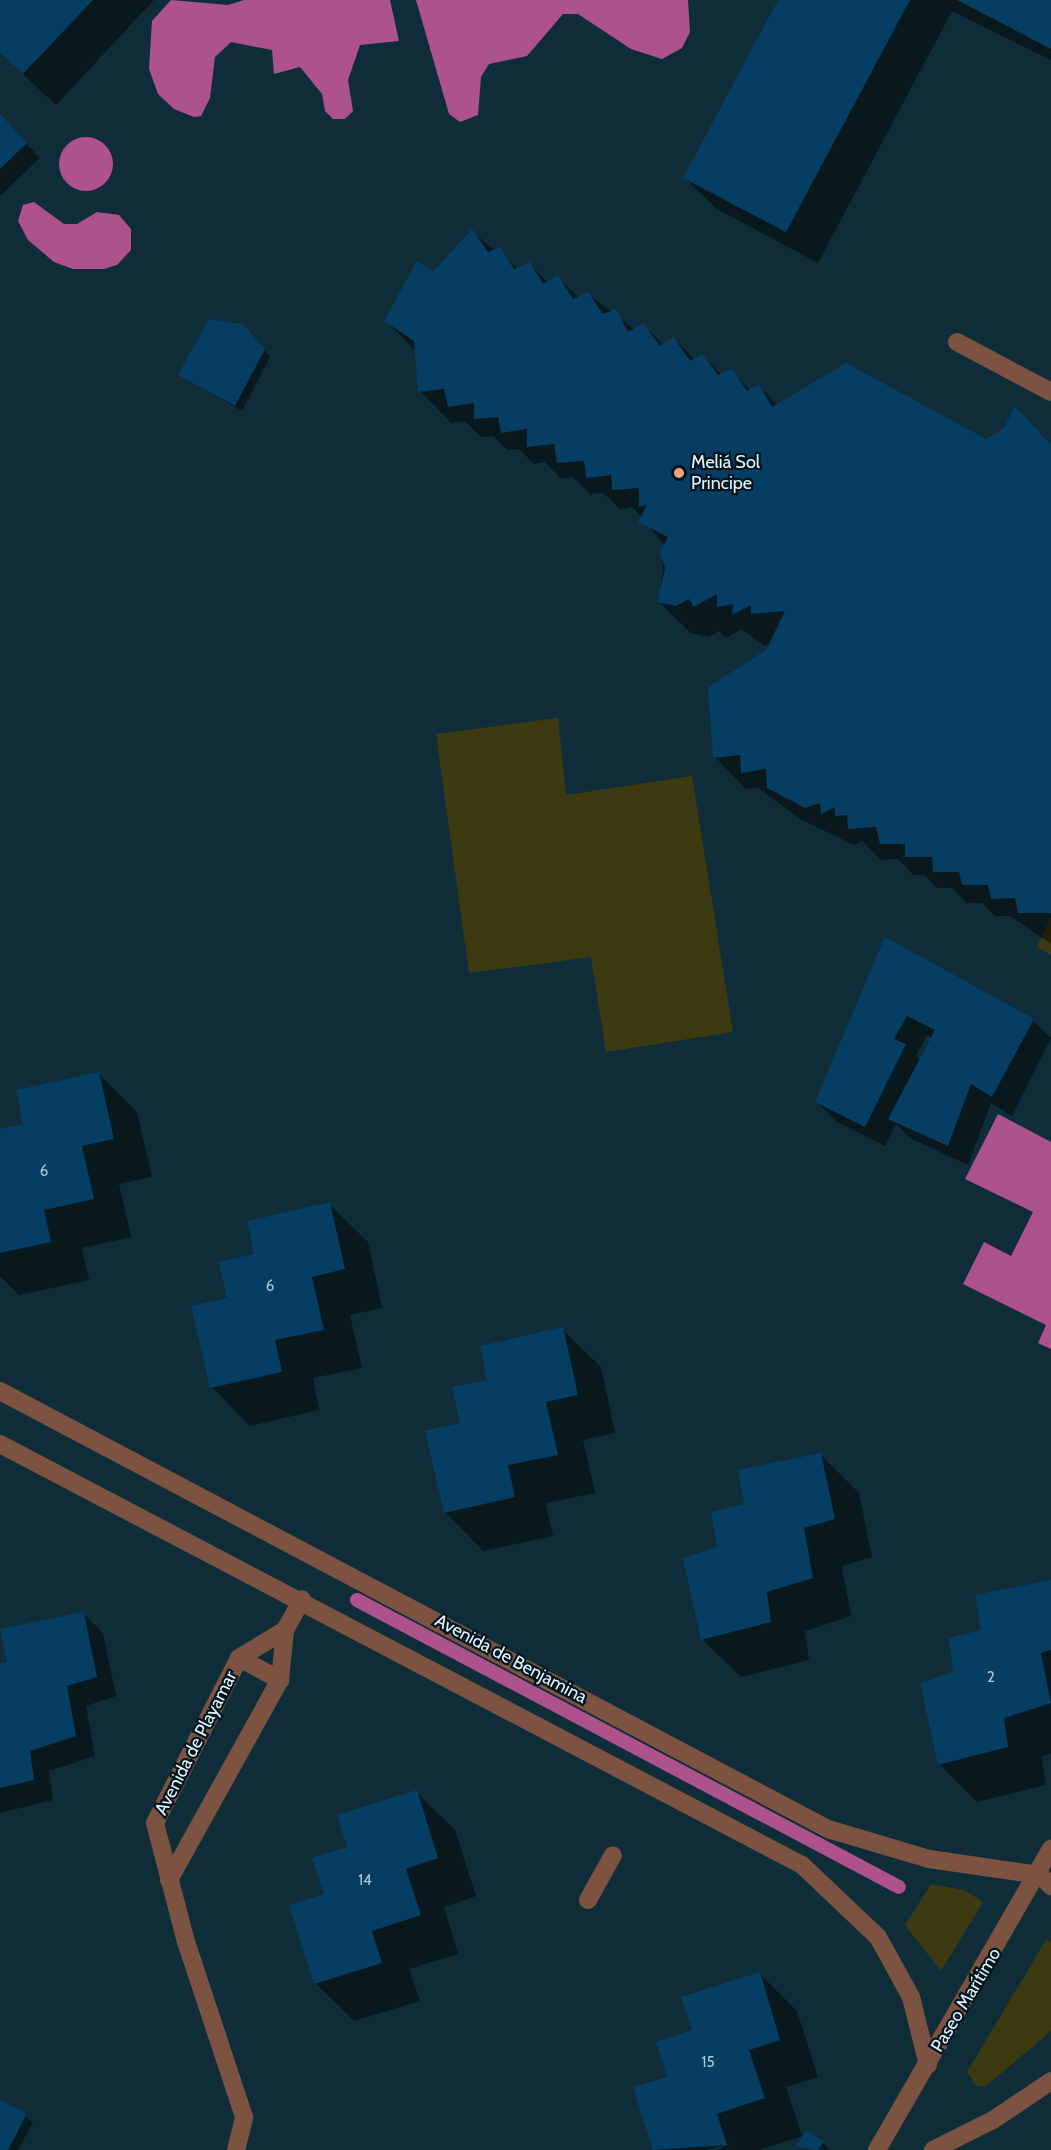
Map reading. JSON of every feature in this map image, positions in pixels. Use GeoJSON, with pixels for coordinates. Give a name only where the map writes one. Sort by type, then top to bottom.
{"type":"FeatureCollection","features":[{"type":"Feature","properties":{"kind":"street"},"geometry":{"type":"LineString","coordinates":[[957,342],[1051,392]]}},
{"type":"Feature","properties":{"kind":"street","name":"Avenida de Benjamina"},"geometry":{"type":"LineString","coordinates":[[0,1391],[828,1829],[929,1859],[1046,1881]]}},
{"type":"Feature","properties":{"kind":"street"},"geometry":{"type":"LineString","coordinates":[[0,1444],[302,1599],[802,1865],[878,1937],[911,1997],[928,2065]]}},
{"type":"Feature","properties":{"kind":"street","name":"Avenida de Playamar"},"geometry":{"type":"LineString","coordinates":[[169,1880],[280,1680],[285,1630],[302,1599]]}},
{"type":"Feature","properties":{"kind":"street","name":"Avenida de Playamar"},"geometry":{"type":"LineString","coordinates":[[236,2150],[244,2117],[169,1880],[155,1823],[239,1658],[285,1630]]}},
{"type":"Feature","properties":{"kind":"street"},"geometry":{"type":"LineString","coordinates":[[239,1658],[280,1680]]}},
{"type":"Feature","properties":{"kind":"street","name":"Paseo Marítimo"},"geometry":{"type":"LineString","coordinates":[[877,2150],[928,2065],[1046,1881],[1051,1849]]}},
{"type":"Feature","properties":{"kind":"street"},"geometry":{"type":"LineString","coordinates":[[588,1900],[613,1855]]}},
{"type":"Feature","properties":{"kind":"street"},"geometry":{"type":"LineString","coordinates":[[933,2150],[993,2120],[1051,2081]]}},
{"type":"Feature","properties":{"kind":"shaded area"},"geometry":{"type":"Polygon","coordinates":[[[171,0],[228,5],[244,0],[390,0],[399,41],[360,45],[348,80],[353,111],[345,119],[333,119],[325,111],[322,94],[300,67],[274,74],[272,50],[231,42],[215,57],[210,98],[201,116],[194,117],[174,109],[158,94],[149,69],[152,21],[171,0]]]}},
{"type":"Feature","properties":{"kind":"shaded area"},"geometry":{"type":"Polygon","coordinates":[[[416,0],[688,0],[690,32],[682,48],[662,59],[631,49],[578,14],[563,14],[527,56],[489,64],[481,77],[478,115],[460,122],[449,114],[416,0]]]}},
{"type":"Feature","properties":{"kind":"shaded area"},"geometry":{"type":"Polygon","coordinates":[[[81,137],[91,137],[101,141],[109,149],[113,164],[109,179],[101,187],[91,191],[81,191],[71,187],[63,179],[59,169],[59,159],[63,149],[71,141],[81,137]]]}},
{"type":"Feature","properties":{"kind":"shaded area"},"geometry":{"type":"Polygon","coordinates":[[[34,202],[64,224],[77,224],[97,212],[119,215],[131,229],[131,250],[117,265],[104,269],[73,269],[54,262],[28,240],[18,221],[23,205],[34,202]]]}},
{"type":"Feature","properties":{"kind":"shaded area"},"geometry":{"type":"Polygon","coordinates":[[[558,718],[566,795],[692,776],[733,1032],[606,1052],[591,957],[469,973],[436,734],[558,718]]]}},
{"type":"Feature","properties":{"kind":"shaded area"},"geometry":{"type":"Polygon","coordinates":[[[1051,917],[1051,955],[1037,947],[1051,917]]]}},
{"type":"Feature","properties":{"kind":"shaded area"},"geometry":{"type":"Polygon","coordinates":[[[998,1114],[1051,1142],[1051,1349],[1038,1343],[1046,1325],[963,1284],[984,1242],[1011,1256],[1033,1212],[965,1179],[998,1114]]]}},
{"type":"Feature","properties":{"kind":"shaded area"},"geometry":{"type":"Polygon","coordinates":[[[931,1884],[964,1890],[983,1902],[941,1971],[905,1925],[931,1884]]]}},
{"type":"Feature","properties":{"kind":"shaded area"},"geometry":{"type":"Polygon","coordinates":[[[1046,1940],[1051,1942],[1051,2031],[985,2087],[976,2086],[967,2072],[1046,1940]]]}},
{"type":"Feature","properties":{"kind":"building"},"geometry":{"type":"Polygon","coordinates":[[[0,0],[93,0],[23,74],[0,53],[0,0]]]}},
{"type":"Feature","properties":{"kind":"building"},"geometry":{"type":"Polygon","coordinates":[[[778,0],[910,0],[786,232],[683,178],[778,0]]]}},
{"type":"Feature","properties":{"kind":"building"},"geometry":{"type":"Polygon","coordinates":[[[957,0],[1051,0],[1051,49],[957,0]]]}},
{"type":"Feature","properties":{"kind":"building"},"geometry":{"type":"Polygon","coordinates":[[[0,114],[27,143],[0,169],[0,114]]]}},
{"type":"Feature","properties":{"kind":"building"},"geometry":{"type":"Polygon","coordinates":[[[472,229],[488,252],[500,247],[514,269],[530,262],[543,284],[558,275],[573,299],[588,292],[603,314],[616,309],[628,332],[643,323],[660,346],[674,337],[690,361],[702,354],[718,375],[732,369],[747,391],[759,384],[772,407],[846,363],[986,439],[1004,428],[1015,406],[1051,445],[1051,913],[1018,913],[1015,898],[991,899],[988,885],[962,885],[959,872],[933,872],[932,857],[905,857],[905,844],[880,844],[876,827],[848,829],[847,815],[835,816],[835,807],[821,814],[820,803],[805,808],[767,788],[766,769],[741,773],[740,755],[713,758],[708,687],[766,650],[785,611],[751,614],[751,605],[732,615],[733,604],[717,607],[717,594],[694,607],[689,599],[676,606],[657,602],[665,568],[660,552],[668,537],[638,522],[647,505],[639,507],[639,488],[612,490],[611,475],[586,478],[584,461],[557,463],[554,444],[527,447],[527,429],[501,433],[498,417],[474,419],[474,403],[448,407],[444,389],[418,392],[414,341],[384,321],[417,261],[433,272],[472,229]]]}},
{"type":"Feature","properties":{"kind":"building"},"geometry":{"type":"Polygon","coordinates":[[[209,319],[243,324],[265,349],[235,406],[178,375],[209,319]]]}},
{"type":"Feature","properties":{"kind":"building"},"geometry":{"type":"Polygon","coordinates":[[[885,937],[1034,1019],[992,1097],[971,1084],[948,1146],[888,1119],[935,1030],[907,1016],[894,1039],[906,1044],[865,1127],[815,1102],[885,937]]]}},
{"type":"Feature","properties":{"kind":"building"},"geometry":{"type":"Polygon","coordinates":[[[99,1072],[114,1139],[82,1146],[94,1199],[44,1210],[51,1242],[0,1253],[0,1129],[23,1124],[16,1090],[99,1072]]]}},
{"type":"Feature","properties":{"kind":"building"},"geometry":{"type":"Polygon","coordinates":[[[330,1202],[345,1269],[312,1277],[324,1330],[275,1340],[282,1372],[210,1388],[191,1306],[227,1298],[219,1262],[254,1254],[247,1221],[330,1202]]]}},
{"type":"Feature","properties":{"kind":"building"},"geometry":{"type":"Polygon","coordinates":[[[563,1327],[578,1395],[546,1402],[558,1455],[508,1465],[515,1497],[444,1513],[425,1431],[460,1423],[452,1387],[487,1380],[480,1346],[563,1327]]]}},
{"type":"Feature","properties":{"kind":"building"},"geometry":{"type":"Polygon","coordinates":[[[821,1453],[835,1519],[804,1528],[813,1578],[767,1592],[771,1622],[701,1640],[683,1558],[717,1547],[711,1512],[744,1504],[738,1470],[821,1453]]]}},
{"type":"Feature","properties":{"kind":"building"},"geometry":{"type":"Polygon","coordinates":[[[1051,1580],[1051,1650],[1041,1653],[1051,1703],[1004,1718],[1008,1747],[938,1765],[920,1683],[953,1672],[949,1638],[981,1630],[975,1595],[1051,1580]]]}},
{"type":"Feature","properties":{"kind":"building"},"geometry":{"type":"Polygon","coordinates":[[[84,1612],[97,1677],[67,1686],[76,1736],[30,1751],[34,1780],[0,1788],[0,1664],[7,1662],[0,1629],[84,1612]]]}},
{"type":"Feature","properties":{"kind":"building"},"geometry":{"type":"Polygon","coordinates":[[[417,1790],[438,1858],[406,1869],[421,1915],[372,1931],[382,1963],[314,1984],[289,1905],[324,1894],[312,1858],[347,1847],[337,1815],[417,1790]]]}},
{"type":"Feature","properties":{"kind":"building"},"geometry":{"type":"Polygon","coordinates":[[[760,1972],[780,2040],[749,2050],[765,2098],[717,2114],[727,2145],[653,2150],[633,2087],[667,2077],[656,2042],[692,2030],[681,1997],[760,1972]]]}},
{"type":"Feature","properties":{"kind":"building"},"geometry":{"type":"Polygon","coordinates":[[[0,2100],[27,2114],[8,2150],[0,2150],[0,2100]]]}},
{"type":"Feature","properties":{"kind":"building"},"geometry":{"type":"Polygon","coordinates":[[[807,2130],[824,2142],[818,2150],[796,2146],[807,2130]]]}},
{"type":"Feature","properties":{"kind":"waterway"},"geometry":{"type":"LineString","coordinates":[[357,1600],[899,1887]]}},
{"type":"Feature","properties":{"kind":"place","name":"Meliá Sol Principe"},"geometry":{"type":"Point","coordinates":[679,473]}}]}
